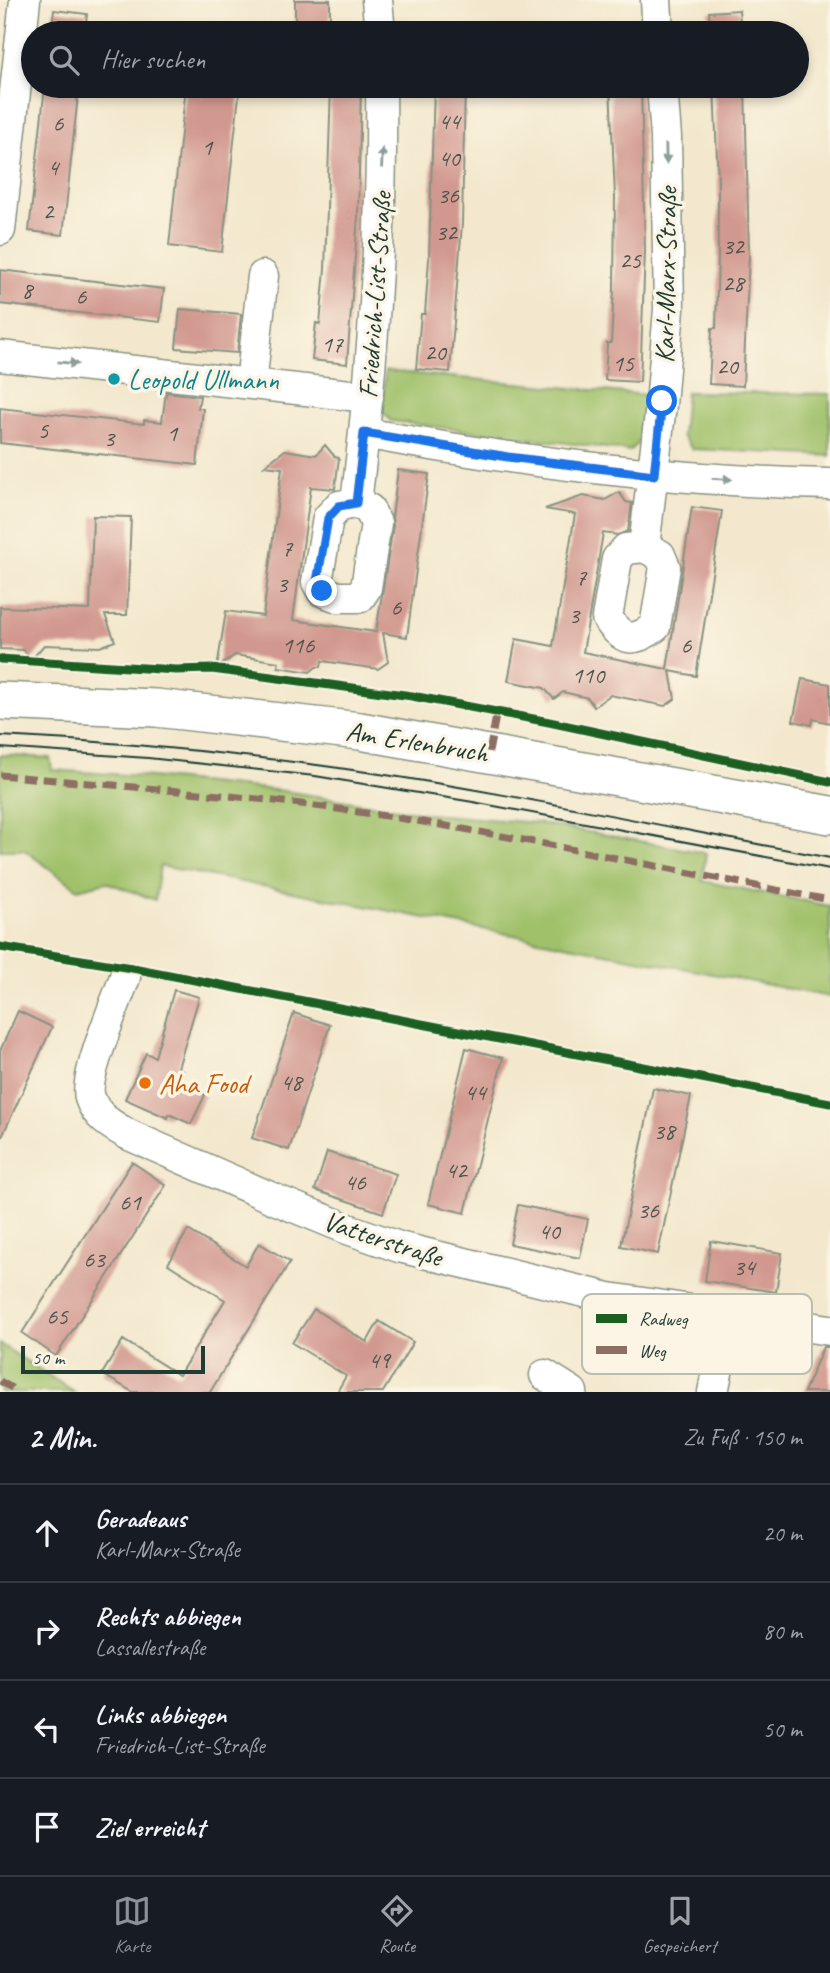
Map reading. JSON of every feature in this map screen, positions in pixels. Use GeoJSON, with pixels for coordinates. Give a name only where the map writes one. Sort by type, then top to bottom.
{"type":"FeatureCollection","features":[{"type":"Feature","properties":{"kind":"main road","name":"Am Erlenbruch"},"geometry":{"type":"LineString","coordinates":[[0,701],[156,708],[360,731],[830,815]]}},
{"type":"Feature","properties":{"kind":"street"},"geometry":{"type":"LineString","coordinates":[[23,21],[25,0]]}},
{"type":"Feature","properties":{"kind":"street"},"geometry":{"type":"LineString","coordinates":[[377,0],[379,21]]}},
{"type":"Feature","properties":{"kind":"street"},"geometry":{"type":"LineString","coordinates":[[656,0],[657,21]]}},
{"type":"Feature","properties":{"kind":"street"},"geometry":{"type":"LineString","coordinates":[[0,230],[21,37]]}},
{"type":"Feature","properties":{"kind":"street","name":"Friedrich-List-Straße"},"geometry":{"type":"LineString","coordinates":[[356,503],[378,278],[381,98]]}},
{"type":"Feature","properties":{"kind":"street","name":"Karl-Marx-Straße"},"geometry":{"type":"LineString","coordinates":[[644,547],[654,475],[669,309],[663,98]]}},
{"type":"Feature","properties":{"kind":"street"},"geometry":{"type":"LineString","coordinates":[[251,384],[263,276]]}},
{"type":"Feature","properties":{"kind":"street"},"geometry":{"type":"LineString","coordinates":[[0,356],[368,397]]}},
{"type":"Feature","properties":{"kind":"street"},"geometry":{"type":"LineString","coordinates":[[364,433],[508,457],[654,475],[830,484]]}},
{"type":"Feature","properties":{"kind":"street","name":"Vatterstraße"},"geometry":{"type":"LineString","coordinates":[[125,977],[89,1077],[88,1095],[96,1112],[113,1126],[272,1198],[399,1247],[593,1294]]}},
{"type":"Feature","properties":{"kind":"street","name":"Vatterstraße"},"geometry":{"type":"LineString","coordinates":[[812,1328],[830,1330]]}},
{"type":"Feature","properties":{"kind":"street"},"geometry":{"type":"LineString","coordinates":[[713,1392],[717,1374]]}},
{"type":"Feature","properties":{"kind":"street"},"geometry":{"type":"LineString","coordinates":[[545,1375],[572,1392]]}},
{"type":"Feature","properties":{"kind":"green space"},"geometry":{"type":"Polygon","coordinates":[[[385,371],[645,395],[643,438],[630,451],[391,421],[383,412],[385,371]]]}},
{"type":"Feature","properties":{"kind":"green space"},"geometry":{"type":"Polygon","coordinates":[[[686,392],[830,394],[830,456],[692,449],[682,436],[686,392]]]}},
{"type":"Feature","properties":{"kind":"green space"},"geometry":{"type":"Polygon","coordinates":[[[0,755],[50,758],[52,770],[284,791],[429,814],[538,823],[706,853],[702,881],[830,906],[830,997],[160,866],[155,900],[106,882],[78,889],[24,850],[0,850],[0,755]]]}},
{"type":"Feature","properties":{"kind":"green space"},"geometry":{"type":"Polygon","coordinates":[[[0,1344],[74,1392],[0,1392],[0,1344]]]}},
{"type":"Feature","properties":{"kind":"building"},"geometry":{"type":"Polygon","coordinates":[[[295,0],[330,0],[330,21],[295,21],[295,0]]]}},
{"type":"Feature","properties":{"kind":"building"},"geometry":{"type":"Polygon","coordinates":[[[54,10],[87,14],[86,21],[53,21],[54,10]]]}},
{"type":"Feature","properties":{"kind":"building"},"geometry":{"type":"Polygon","coordinates":[[[739,10],[740,21],[710,21],[709,12],[739,10]]]}},
{"type":"Feature","properties":{"kind":"building"},"geometry":{"type":"Polygon","coordinates":[[[44,98],[78,98],[63,235],[29,231],[44,98]]]}},
{"type":"Feature","properties":{"kind":"building"},"geometry":{"type":"Polygon","coordinates":[[[185,98],[239,98],[222,252],[169,246],[185,98]]]}},
{"type":"Feature","properties":{"kind":"building"},"geometry":{"type":"Polygon","coordinates":[[[331,98],[361,98],[358,216],[347,364],[312,360],[316,323],[320,324],[325,269],[331,98]]]}},
{"type":"Feature","properties":{"kind":"building"},"geometry":{"type":"Polygon","coordinates":[[[434,98],[465,98],[462,224],[450,372],[416,369],[421,314],[425,314],[434,98]]]}},
{"type":"Feature","properties":{"kind":"building"},"geometry":{"type":"Polygon","coordinates":[[[611,98],[641,98],[645,251],[640,382],[605,380],[607,343],[611,343],[614,288],[615,196],[611,98]]]}},
{"type":"Feature","properties":{"kind":"building"},"geometry":{"type":"Polygon","coordinates":[[[715,98],[745,98],[749,256],[743,386],[709,384],[712,328],[716,328],[718,181],[715,98]]]}},
{"type":"Feature","properties":{"kind":"building"},"geometry":{"type":"Polygon","coordinates":[[[0,270],[164,289],[160,322],[0,304],[0,270]]]}},
{"type":"Feature","properties":{"kind":"building"},"geometry":{"type":"Polygon","coordinates":[[[180,309],[241,314],[237,353],[176,348],[180,309]]]}},
{"type":"Feature","properties":{"kind":"building"},"geometry":{"type":"Polygon","coordinates":[[[166,392],[200,396],[198,408],[203,409],[197,465],[0,443],[0,408],[144,424],[144,420],[162,422],[166,392]]]}},
{"type":"Feature","properties":{"kind":"building"},"geometry":{"type":"Polygon","coordinates":[[[325,445],[339,458],[335,489],[311,487],[293,620],[376,632],[393,526],[398,470],[429,474],[407,637],[383,633],[388,662],[378,669],[322,661],[321,667],[310,672],[278,667],[279,662],[235,655],[217,668],[226,611],[263,616],[282,468],[264,466],[285,450],[316,455],[325,445]]]}},
{"type":"Feature","properties":{"kind":"building"},"geometry":{"type":"Polygon","coordinates":[[[619,492],[626,502],[632,503],[628,531],[618,535],[603,533],[583,652],[667,669],[692,507],[722,511],[696,676],[670,671],[675,699],[665,706],[610,695],[594,707],[588,698],[563,692],[554,699],[544,688],[508,681],[516,639],[553,646],[575,514],[545,509],[583,496],[605,500],[619,492]]]}},
{"type":"Feature","properties":{"kind":"building"},"geometry":{"type":"Polygon","coordinates":[[[93,516],[131,517],[127,615],[105,615],[115,641],[100,647],[44,645],[31,660],[24,650],[0,649],[0,607],[90,610],[93,516]]]}},
{"type":"Feature","properties":{"kind":"building"},"geometry":{"type":"Polygon","coordinates":[[[802,679],[830,684],[830,723],[813,719],[812,725],[793,721],[802,679]]]}},
{"type":"Feature","properties":{"kind":"building"},"geometry":{"type":"Polygon","coordinates":[[[174,990],[199,997],[178,1068],[182,1070],[176,1082],[205,1095],[191,1124],[169,1114],[168,1118],[125,1099],[146,1053],[155,1057],[174,990]]]}},
{"type":"Feature","properties":{"kind":"building"},"geometry":{"type":"Polygon","coordinates":[[[18,1011],[52,1027],[0,1141],[0,1051],[18,1011]]]}},
{"type":"Feature","properties":{"kind":"building"},"geometry":{"type":"Polygon","coordinates":[[[294,1013],[330,1025],[289,1150],[252,1138],[294,1013]]]}},
{"type":"Feature","properties":{"kind":"building"},"geometry":{"type":"Polygon","coordinates":[[[466,1048],[503,1058],[465,1213],[428,1204],[466,1048]]]}},
{"type":"Feature","properties":{"kind":"building"},"geometry":{"type":"Polygon","coordinates":[[[653,1088],[691,1096],[658,1254],[621,1246],[653,1088]]]}},
{"type":"Feature","properties":{"kind":"building"},"geometry":{"type":"Polygon","coordinates":[[[327,1152],[396,1174],[383,1213],[315,1190],[327,1152]]]}},
{"type":"Feature","properties":{"kind":"building"},"geometry":{"type":"Polygon","coordinates":[[[132,1162],[166,1185],[56,1356],[22,1333],[132,1162]]]}},
{"type":"Feature","properties":{"kind":"building"},"geometry":{"type":"Polygon","coordinates":[[[518,1205],[588,1219],[580,1258],[510,1244],[518,1205]]]}},
{"type":"Feature","properties":{"kind":"building"},"geometry":{"type":"Polygon","coordinates":[[[188,1230],[246,1266],[259,1243],[290,1262],[210,1392],[133,1392],[102,1374],[123,1340],[179,1375],[225,1300],[168,1264],[188,1230]]]}},
{"type":"Feature","properties":{"kind":"building"},"geometry":{"type":"Polygon","coordinates":[[[711,1241],[782,1253],[776,1292],[705,1281],[711,1241]]]}},
{"type":"Feature","properties":{"kind":"building"},"geometry":{"type":"Polygon","coordinates":[[[314,1309],[367,1342],[379,1321],[413,1342],[383,1392],[337,1392],[346,1376],[292,1343],[314,1309]]]}},
{"type":"Feature","properties":{"kind":"building"},"geometry":{"type":"Polygon","coordinates":[[[823,1347],[830,1347],[830,1392],[804,1392],[823,1347]]]}},
{"type":"Feature","properties":{"kind":"tram line"},"geometry":{"type":"LineString","coordinates":[[0,736],[199,751],[381,774],[830,858]]}},
{"type":"Feature","properties":{"kind":"tram line"},"geometry":{"type":"LineString","coordinates":[[0,748],[148,758],[315,776],[473,802],[830,869]]}},
{"type":"Feature","properties":{"kind":"marked path"},"geometry":{"type":"LineString","coordinates":[[364,433],[508,457],[654,475]]}},
{"type":"Feature","properties":{"kind":"marked path"},"geometry":{"type":"LineString","coordinates":[[489,752],[497,711]]}},
{"type":"Feature","properties":{"kind":"marked path"},"geometry":{"type":"LineString","coordinates":[[0,775],[220,795],[412,820],[830,900]]}},
{"type":"Feature","properties":{"kind":"marked path"},"geometry":{"type":"LineString","coordinates":[[0,1381],[18,1392]]}},
{"type":"Feature","properties":{"kind":"cycle path"},"geometry":{"type":"LineString","coordinates":[[0,659],[176,670],[212,669],[412,696],[549,722],[830,782]]}},
{"type":"Feature","properties":{"kind":"cycle path"},"geometry":{"type":"LineString","coordinates":[[0,947],[138,969],[830,1103]]}},
{"type":"Feature","properties":{"kind":"place","name":"Leopold Ullmann"},"geometry":{"type":"Point","coordinates":[114,379]}},
{"type":"Feature","properties":{"kind":"place","name":"Aha Food"},"geometry":{"type":"Point","coordinates":[145,1083]}},
{"type":"Feature","properties":{"kind":"route"},"geometry":{"type":"LineString","coordinates":[[322,591],[317,582],[328,518],[339,506],[356,503],[364,433],[508,457],[654,475],[662,401]]}}]}
